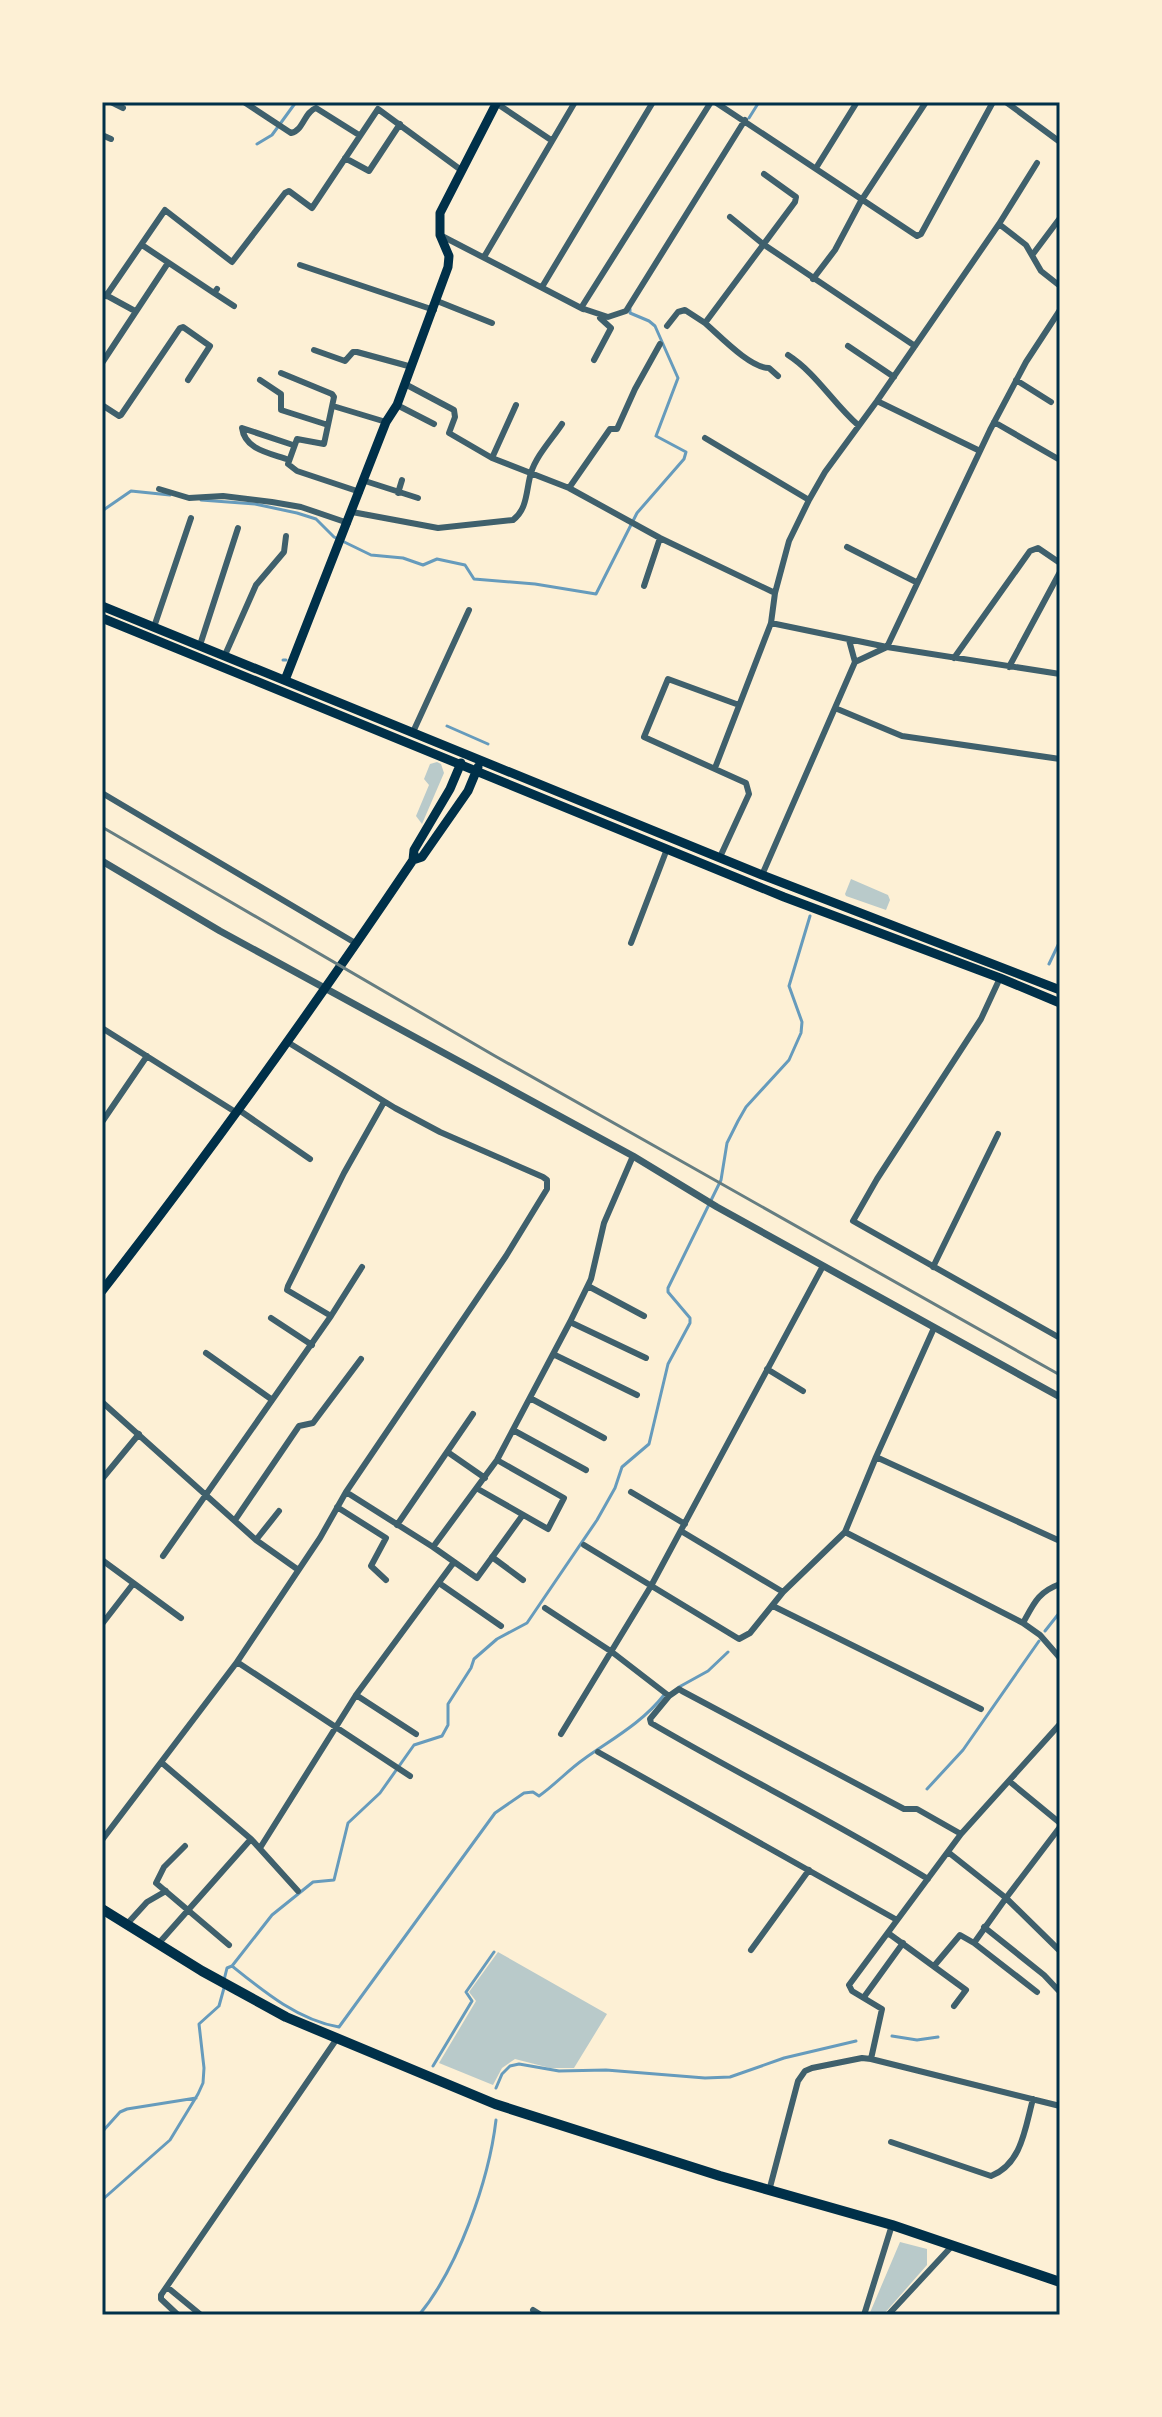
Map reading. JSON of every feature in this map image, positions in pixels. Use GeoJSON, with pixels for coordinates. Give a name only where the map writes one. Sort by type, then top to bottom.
{"type":"FeatureCollection","features":[{"type":"Feature","properties":{"kind":"highway"},"geometry":{"type":"LineString","coordinates":[[103,1911],[215,1978],[336,2040],[495,2104],[769,2191],[892,2225],[1060,2282]]}},
{"type":"Feature","properties":{"kind":"main road"},"geometry":{"type":"LineString","coordinates":[[285,680],[435,306],[449,261],[440,235],[440,213],[497,102]]}},
{"type":"Feature","properties":{"kind":"main road"},"geometry":{"type":"LineString","coordinates":[[102,606],[762,875],[1060,990]]}},
{"type":"Feature","properties":{"kind":"main road"},"geometry":{"type":"LineString","coordinates":[[102,618],[667,849],[1060,1003]]}},
{"type":"Feature","properties":{"kind":"main road"},"geometry":{"type":"LineString","coordinates":[[102,1291],[289,1043],[357,944],[413,860],[414,850],[450,789],[465,754]]}},
{"type":"Feature","properties":{"kind":"main road"},"geometry":{"type":"LineString","coordinates":[[413,860],[422,857],[466,793],[481,760]]}},
{"type":"Feature","properties":{"kind":"main road"},"geometry":{"type":"LineString","coordinates":[[894,938],[898,927]]}},
{"type":"Feature","properties":{"kind":"main road"},"geometry":{"type":"LineString","coordinates":[[967,966],[972,954]]}},
{"type":"Feature","properties":{"kind":"street"},"geometry":{"type":"LineString","coordinates":[[111,102],[123,108]]}},
{"type":"Feature","properties":{"kind":"street"},"geometry":{"type":"LineString","coordinates":[[497,102],[551,140]]}},
{"type":"Feature","properties":{"kind":"street"},"geometry":{"type":"LineString","coordinates":[[484,257],[575,102]]}},
{"type":"Feature","properties":{"kind":"street"},"geometry":{"type":"LineString","coordinates":[[542,287],[653,102]]}},
{"type":"Feature","properties":{"kind":"street"},"geometry":{"type":"LineString","coordinates":[[583,309],[713,102],[745,120],[912,235],[921,234],[993,102]]}},
{"type":"Feature","properties":{"kind":"street"},"geometry":{"type":"LineString","coordinates":[[816,168],[857,102]]}},
{"type":"Feature","properties":{"kind":"street"},"geometry":{"type":"LineString","coordinates":[[813,279],[835,250],[861,201],[926,102]]}},
{"type":"Feature","properties":{"kind":"street"},"geometry":{"type":"LineString","coordinates":[[1006,102],[1060,142]]}},
{"type":"Feature","properties":{"kind":"street"},"geometry":{"type":"LineString","coordinates":[[250,104],[279,126],[295,132],[311,110],[316,108],[359,135]]}},
{"type":"Feature","properties":{"kind":"street"},"geometry":{"type":"LineString","coordinates":[[135,311],[104,295],[167,210],[232,262],[285,193],[289,191],[312,208],[378,109],[461,170]]}},
{"type":"Feature","properties":{"kind":"street"},"geometry":{"type":"LineString","coordinates":[[583,309],[608,317],[626,311],[745,120]]}},
{"type":"Feature","properties":{"kind":"street"},"geometry":{"type":"LineString","coordinates":[[345,158],[369,171],[400,124]]}},
{"type":"Feature","properties":{"kind":"street"},"geometry":{"type":"LineString","coordinates":[[102,135],[111,139]]}},
{"type":"Feature","properties":{"kind":"street"},"geometry":{"type":"LineString","coordinates":[[715,768],[771,623],[775,593],[789,541],[809,500],[999,224],[1037,163]]}},
{"type":"Feature","properties":{"kind":"street"},"geometry":{"type":"LineString","coordinates":[[705,323],[795,202],[796,197],[764,174]]}},
{"type":"Feature","properties":{"kind":"street"},"geometry":{"type":"LineString","coordinates":[[730,217],[813,279],[915,346]]}},
{"type":"Feature","properties":{"kind":"street"},"geometry":{"type":"LineString","coordinates":[[1033,254],[1060,218]]}},
{"type":"Feature","properties":{"kind":"street"},"geometry":{"type":"LineString","coordinates":[[999,224],[1026,245],[1041,271],[1060,286]]}},
{"type":"Feature","properties":{"kind":"street"},"geometry":{"type":"LineString","coordinates":[[440,235],[609,323],[611,328],[594,360]]}},
{"type":"Feature","properties":{"kind":"street"},"geometry":{"type":"LineString","coordinates":[[142,245],[234,306]]}},
{"type":"Feature","properties":{"kind":"street"},"geometry":{"type":"LineString","coordinates":[[102,363],[168,263]]}},
{"type":"Feature","properties":{"kind":"street"},"geometry":{"type":"LineString","coordinates":[[300,265],[492,323]]}},
{"type":"Feature","properties":{"kind":"street"},"geometry":{"type":"LineString","coordinates":[[667,326],[678,312],[685,310],[748,360],[770,368],[778,376]]}},
{"type":"Feature","properties":{"kind":"street"},"geometry":{"type":"LineString","coordinates":[[855,662],[887,647],[994,422],[1060,310]]}},
{"type":"Feature","properties":{"kind":"street"},"geometry":{"type":"LineString","coordinates":[[102,405],[121,415],[183,327],[210,346],[188,380]]}},
{"type":"Feature","properties":{"kind":"street"},"geometry":{"type":"LineString","coordinates":[[569,488],[610,429],[617,429],[660,344]]}},
{"type":"Feature","properties":{"kind":"street"},"geometry":{"type":"LineString","coordinates":[[848,346],[894,377]]}},
{"type":"Feature","properties":{"kind":"street"},"geometry":{"type":"LineString","coordinates":[[314,350],[345,361],[357,352],[412,367]]}},
{"type":"Feature","properties":{"kind":"street"},"geometry":{"type":"LineString","coordinates":[[788,355],[818,381],[837,407],[858,425]]}},
{"type":"Feature","properties":{"kind":"street"},"geometry":{"type":"LineString","coordinates":[[281,373],[332,394],[333,406],[322,445],[297,439],[288,464],[291,468],[360,492]]}},
{"type":"Feature","properties":{"kind":"street"},"geometry":{"type":"LineString","coordinates":[[260,380],[281,394],[281,410],[328,425]]}},
{"type":"Feature","properties":{"kind":"street"},"geometry":{"type":"LineString","coordinates":[[1016,380],[1051,402]]}},
{"type":"Feature","properties":{"kind":"street"},"geometry":{"type":"LineString","coordinates":[[405,384],[451,407],[455,413],[449,433],[492,458],[569,488],[660,538],[775,593]]}},
{"type":"Feature","properties":{"kind":"street"},"geometry":{"type":"LineString","coordinates":[[877,401],[980,451]]}},
{"type":"Feature","properties":{"kind":"street"},"geometry":{"type":"LineString","coordinates":[[397,405],[434,424]]}},
{"type":"Feature","properties":{"kind":"street"},"geometry":{"type":"LineString","coordinates":[[492,458],[516,405]]}},
{"type":"Feature","properties":{"kind":"street"},"geometry":{"type":"LineString","coordinates":[[333,406],[386,422]]}},
{"type":"Feature","properties":{"kind":"street"},"geometry":{"type":"LineString","coordinates":[[994,422],[1060,463]]}},
{"type":"Feature","properties":{"kind":"street"},"geometry":{"type":"LineString","coordinates":[[352,512],[438,528],[513,520],[520,514],[527,498],[534,465],[562,424]]}},
{"type":"Feature","properties":{"kind":"street"},"geometry":{"type":"LineString","coordinates":[[289,460],[251,445],[244,437],[242,428],[293,445]]}},
{"type":"Feature","properties":{"kind":"street"},"geometry":{"type":"LineString","coordinates":[[705,438],[809,500]]}},
{"type":"Feature","properties":{"kind":"street"},"geometry":{"type":"LineString","coordinates":[[398,493],[402,480]]}},
{"type":"Feature","properties":{"kind":"street"},"geometry":{"type":"LineString","coordinates":[[365,481],[418,498]]}},
{"type":"Feature","properties":{"kind":"street"},"geometry":{"type":"LineString","coordinates":[[159,489],[189,498],[223,496],[301,507],[348,523]]}},
{"type":"Feature","properties":{"kind":"street"},"geometry":{"type":"LineString","coordinates":[[154,627],[191,518]]}},
{"type":"Feature","properties":{"kind":"street"},"geometry":{"type":"LineString","coordinates":[[200,645],[220,592],[238,528]]}},
{"type":"Feature","properties":{"kind":"street"},"geometry":{"type":"LineString","coordinates":[[225,655],[256,585],[284,552],[286,536]]}},
{"type":"Feature","properties":{"kind":"street"},"geometry":{"type":"LineString","coordinates":[[644,586],[660,538]]}},
{"type":"Feature","properties":{"kind":"street"},"geometry":{"type":"LineString","coordinates":[[847,547],[916,582]]}},
{"type":"Feature","properties":{"kind":"street"},"geometry":{"type":"LineString","coordinates":[[954,658],[1005,583],[1035,547],[1060,563]]}},
{"type":"Feature","properties":{"kind":"street"},"geometry":{"type":"LineString","coordinates":[[1009,667],[1060,572]]}},
{"type":"Feature","properties":{"kind":"street"},"geometry":{"type":"LineString","coordinates":[[413,732],[469,610]]}},
{"type":"Feature","properties":{"kind":"street"},"geometry":{"type":"LineString","coordinates":[[771,623],[887,647],[1060,675]]}},
{"type":"Feature","properties":{"kind":"street"},"geometry":{"type":"LineString","coordinates":[[762,875],[855,662],[849,640]]}},
{"type":"Feature","properties":{"kind":"street"},"geometry":{"type":"LineString","coordinates":[[720,857],[749,794],[746,783],[644,737],[668,679],[739,705]]}},
{"type":"Feature","properties":{"kind":"street"},"geometry":{"type":"LineString","coordinates":[[835,708],[902,736],[1060,759]]}},
{"type":"Feature","properties":{"kind":"street"},"geometry":{"type":"LineString","coordinates":[[102,793],[357,944]]}},
{"type":"Feature","properties":{"kind":"street"},"geometry":{"type":"LineString","coordinates":[[631,943],[667,849]]}},
{"type":"Feature","properties":{"kind":"street"},"geometry":{"type":"LineString","coordinates":[[102,861],[1060,1397]]}},
{"type":"Feature","properties":{"kind":"street"},"geometry":{"type":"LineString","coordinates":[[1000,978],[981,1019],[853,1221],[1060,1338]]}},
{"type":"Feature","properties":{"kind":"street"},"geometry":{"type":"LineString","coordinates":[[102,1028],[310,1159]]}},
{"type":"Feature","properties":{"kind":"street"},"geometry":{"type":"LineString","coordinates":[[102,1840],[237,1662],[320,1538],[346,1492],[535,1212],[548,1185],[543,1177],[440,1132],[384,1102],[289,1043]]}},
{"type":"Feature","properties":{"kind":"street"},"geometry":{"type":"LineString","coordinates":[[102,1122],[147,1056]]}},
{"type":"Feature","properties":{"kind":"street"},"geometry":{"type":"LineString","coordinates":[[331,1316],[287,1290],[344,1173],[384,1102]]}},
{"type":"Feature","properties":{"kind":"street"},"geometry":{"type":"LineString","coordinates":[[933,1267],[998,1134]]}},
{"type":"Feature","properties":{"kind":"street"},"geometry":{"type":"LineString","coordinates":[[433,1547],[497,1460],[570,1322],[595,1268],[604,1223],[633,1156]]}},
{"type":"Feature","properties":{"kind":"street"},"geometry":{"type":"LineString","coordinates":[[561,1734],[651,1586],[823,1266]]}},
{"type":"Feature","properties":{"kind":"street"},"geometry":{"type":"LineString","coordinates":[[163,1556],[312,1345],[362,1267]]}},
{"type":"Feature","properties":{"kind":"street"},"geometry":{"type":"LineString","coordinates":[[588,1286],[644,1316]]}},
{"type":"Feature","properties":{"kind":"street"},"geometry":{"type":"LineString","coordinates":[[271,1318],[312,1345]]}},
{"type":"Feature","properties":{"kind":"street"},"geometry":{"type":"LineString","coordinates":[[570,1322],[646,1358]]}},
{"type":"Feature","properties":{"kind":"street"},"geometry":{"type":"LineString","coordinates":[[584,1545],[739,1639],[750,1633],[783,1592],[845,1532],[934,1328]]}},
{"type":"Feature","properties":{"kind":"street"},"geometry":{"type":"LineString","coordinates":[[206,1353],[271,1399]]}},
{"type":"Feature","properties":{"kind":"street"},"geometry":{"type":"LineString","coordinates":[[553,1354],[637,1395]]}},
{"type":"Feature","properties":{"kind":"street"},"geometry":{"type":"LineString","coordinates":[[235,1520],[299,1426],[303,1423],[313,1424],[361,1359]]}},
{"type":"Feature","properties":{"kind":"street"},"geometry":{"type":"LineString","coordinates":[[767,1369],[803,1391]]}},
{"type":"Feature","properties":{"kind":"street"},"geometry":{"type":"LineString","coordinates":[[530,1398],[604,1438]]}},
{"type":"Feature","properties":{"kind":"street"},"geometry":{"type":"LineString","coordinates":[[102,1402],[256,1540],[297,1569]]}},
{"type":"Feature","properties":{"kind":"street"},"geometry":{"type":"LineString","coordinates":[[397,1525],[473,1414]]}},
{"type":"Feature","properties":{"kind":"street"},"geometry":{"type":"LineString","coordinates":[[513,1430],[586,1470]]}},
{"type":"Feature","properties":{"kind":"street"},"geometry":{"type":"LineString","coordinates":[[102,1479],[139,1434]]}},
{"type":"Feature","properties":{"kind":"street"},"geometry":{"type":"LineString","coordinates":[[449,1453],[485,1478]]}},
{"type":"Feature","properties":{"kind":"street"},"geometry":{"type":"LineString","coordinates":[[876,1457],[1060,1541]]}},
{"type":"Feature","properties":{"kind":"street"},"geometry":{"type":"LineString","coordinates":[[478,1489],[547,1530],[564,1498],[497,1460]]}},
{"type":"Feature","properties":{"kind":"street"},"geometry":{"type":"LineString","coordinates":[[346,1492],[477,1578],[522,1516]]}},
{"type":"Feature","properties":{"kind":"street"},"geometry":{"type":"LineString","coordinates":[[631,1492],[783,1592]]}},
{"type":"Feature","properties":{"kind":"street"},"geometry":{"type":"LineString","coordinates":[[337,1507],[386,1538],[371,1566],[386,1580]]}},
{"type":"Feature","properties":{"kind":"street"},"geometry":{"type":"LineString","coordinates":[[256,1540],[279,1511]]}},
{"type":"Feature","properties":{"kind":"street"},"geometry":{"type":"LineString","coordinates":[[845,1532],[1023,1623],[1040,1635],[1060,1658]]}},
{"type":"Feature","properties":{"kind":"street"},"geometry":{"type":"LineString","coordinates":[[492,1557],[523,1580]]}},
{"type":"Feature","properties":{"kind":"street"},"geometry":{"type":"LineString","coordinates":[[102,1560],[181,1618]]}},
{"type":"Feature","properties":{"kind":"street"},"geometry":{"type":"LineString","coordinates":[[260,1848],[356,1695],[454,1562]]}},
{"type":"Feature","properties":{"kind":"street"},"geometry":{"type":"LineString","coordinates":[[439,1583],[501,1626]]}},
{"type":"Feature","properties":{"kind":"street"},"geometry":{"type":"LineString","coordinates":[[102,1624],[133,1584]]}},
{"type":"Feature","properties":{"kind":"street"},"geometry":{"type":"LineString","coordinates":[[1023,1623],[1046,1589],[1060,1584]]}},
{"type":"Feature","properties":{"kind":"street"},"geometry":{"type":"LineString","coordinates":[[773,1606],[981,1709]]}},
{"type":"Feature","properties":{"kind":"street"},"geometry":{"type":"LineString","coordinates":[[545,1608],[612,1652],[669,1696]]}},
{"type":"Feature","properties":{"kind":"street"},"geometry":{"type":"LineString","coordinates":[[237,1662],[410,1776]]}},
{"type":"Feature","properties":{"kind":"street"},"geometry":{"type":"LineString","coordinates":[[928,1879],[871,1844],[734,1772],[651,1723],[650,1719],[679,1689],[904,1809],[917,1809],[961,1834]]}},
{"type":"Feature","properties":{"kind":"street"},"geometry":{"type":"LineString","coordinates":[[356,1695],[416,1734]]}},
{"type":"Feature","properties":{"kind":"street"},"geometry":{"type":"LineString","coordinates":[[871,2059],[882,2009],[850,1989],[849,1985],[961,1834],[1060,1724]]}},
{"type":"Feature","properties":{"kind":"street"},"geometry":{"type":"LineString","coordinates":[[598,1752],[897,1920]]}},
{"type":"Feature","properties":{"kind":"street"},"geometry":{"type":"LineString","coordinates":[[162,1763],[251,1839],[298,1891]]}},
{"type":"Feature","properties":{"kind":"street"},"geometry":{"type":"LineString","coordinates":[[974,1943],[1060,1825],[1009,1781]]}},
{"type":"Feature","properties":{"kind":"street"},"geometry":{"type":"LineString","coordinates":[[159,1943],[251,1839]]}},
{"type":"Feature","properties":{"kind":"street"},"geometry":{"type":"LineString","coordinates":[[185,1846],[156,1879],[156,1883],[229,1945]]}},
{"type":"Feature","properties":{"kind":"street"},"geometry":{"type":"LineString","coordinates":[[948,1852],[1006,1898],[1060,1951]]}},
{"type":"Feature","properties":{"kind":"street"},"geometry":{"type":"LineString","coordinates":[[751,1950],[809,1870]]}},
{"type":"Feature","properties":{"kind":"street"},"geometry":{"type":"LineString","coordinates":[[127,1924],[147,1902],[166,1891]]}},
{"type":"Feature","properties":{"kind":"street"},"geometry":{"type":"LineString","coordinates":[[984,1927],[1044,1975],[1060,1992]]}},
{"type":"Feature","properties":{"kind":"street"},"geometry":{"type":"LineString","coordinates":[[888,1933],[966,1990],[954,2006]]}},
{"type":"Feature","properties":{"kind":"street"},"geometry":{"type":"LineString","coordinates":[[934,1966],[960,1935],[1037,1992]]}},
{"type":"Feature","properties":{"kind":"street"},"geometry":{"type":"LineString","coordinates":[[864,1997],[903,1943]]}},
{"type":"Feature","properties":{"kind":"street"},"geometry":{"type":"LineString","coordinates":[[178,2315],[161,2299],[167,2287],[336,2040]]}},
{"type":"Feature","properties":{"kind":"street"},"geometry":{"type":"LineString","coordinates":[[769,2191],[801,2075],[812,2068],[871,2059],[1060,2106]]}},
{"type":"Feature","properties":{"kind":"street"},"geometry":{"type":"LineString","coordinates":[[891,2142],[991,2176],[1005,2170],[1012,2162],[1033,2099]]}},
{"type":"Feature","properties":{"kind":"street"},"geometry":{"type":"LineString","coordinates":[[864,2315],[892,2225]]}},
{"type":"Feature","properties":{"kind":"street"},"geometry":{"type":"LineString","coordinates":[[888,2315],[952,2246]]}},
{"type":"Feature","properties":{"kind":"street"},"geometry":{"type":"LineString","coordinates":[[167,2287],[201,2315]]}},
{"type":"Feature","properties":{"kind":"street"},"geometry":{"type":"LineString","coordinates":[[533,2310],[541,2315]]}},
{"type":"Feature","properties":{"kind":"shaded area"},"geometry":{"type":"Polygon","coordinates":[[[437,762],[444,773],[422,824],[416,816],[429,785],[424,779],[430,764],[437,762]]]}},
{"type":"Feature","properties":{"kind":"shaded area"},"geometry":{"type":"Polygon","coordinates":[[[851,879],[888,895],[890,900],[886,910],[846,896],[851,879]]]}},
{"type":"Feature","properties":{"kind":"shaded area"},"geometry":{"type":"Polygon","coordinates":[[[498,1952],[607,2014],[574,2068],[550,2068],[515,2059],[502,2068],[493,2085],[439,2063],[476,2001],[469,1992],[498,1952]]]}},
{"type":"Feature","properties":{"kind":"shaded area"},"geometry":{"type":"Polygon","coordinates":[[[900,2242],[927,2249],[927,2265],[883,2315],[869,2315],[900,2242]]]}},
{"type":"Feature","properties":{"kind":"waterway"},"geometry":{"type":"LineString","coordinates":[[257,144],[272,135],[296,102]]}},
{"type":"Feature","properties":{"kind":"waterway"},"geometry":{"type":"LineString","coordinates":[[749,118],[759,102]]}},
{"type":"Feature","properties":{"kind":"waterway"},"geometry":{"type":"LineString","coordinates":[[201,500],[255,504],[316,519],[334,537],[371,555],[403,558],[423,565],[437,559],[465,565],[474,579],[535,584],[596,594],[637,513],[684,459],[686,452],[656,436],[678,378],[655,326],[630,313],[630,309]]}},
{"type":"Feature","properties":{"kind":"waterway"},"geometry":{"type":"LineString","coordinates":[[102,511],[131,491],[170,495]]}},
{"type":"Feature","properties":{"kind":"waterway"},"geometry":{"type":"LineString","coordinates":[[447,726],[488,744]]}},
{"type":"Feature","properties":{"kind":"waterway"},"geometry":{"type":"LineString","coordinates":[[224,1980],[227,1968],[232,1966],[272,1915],[313,1882],[334,1880],[348,1823],[380,1793],[414,1745],[442,1736],[448,1725],[448,1704],[474,1659],[497,1639],[527,1623],[597,1520],[615,1488],[622,1467],[649,1444],[668,1364],[690,1323],[690,1318],[668,1288],[721,1180],[727,1143],[738,1121],[746,1107],[789,1060],[801,1033],[802,1022],[789,986],[810,916]]}},
{"type":"Feature","properties":{"kind":"waterway"},"geometry":{"type":"LineString","coordinates":[[1049,964],[1060,941]]}},
{"type":"Feature","properties":{"kind":"waterway"},"geometry":{"type":"LineString","coordinates":[[1045,1631],[1060,1612]]}},
{"type":"Feature","properties":{"kind":"waterway"},"geometry":{"type":"LineString","coordinates":[[927,1789],[963,1750],[1039,1641]]}},
{"type":"Feature","properties":{"kind":"waterway"},"geometry":{"type":"LineString","coordinates":[[679,1687],[708,1671],[728,1652]]}},
{"type":"Feature","properties":{"kind":"waterway"},"geometry":{"type":"LineString","coordinates":[[232,1966],[295,2011],[339,2027],[495,1813],[524,1793],[533,1792],[539,1796],[578,1763],[636,1722],[664,1695]]}},
{"type":"Feature","properties":{"kind":"waterway"},"geometry":{"type":"LineString","coordinates":[[433,2066],[472,2001],[466,1992],[494,1952]]}},
{"type":"Feature","properties":{"kind":"waterway"},"geometry":{"type":"LineString","coordinates":[[102,2200],[170,2140],[198,2094],[204,2068],[199,2024],[219,2006],[224,1988]]}},
{"type":"Feature","properties":{"kind":"waterway"},"geometry":{"type":"LineString","coordinates":[[892,2036],[917,2040],[938,2037]]}},
{"type":"Feature","properties":{"kind":"waterway"},"geometry":{"type":"LineString","coordinates":[[496,2088],[502,2074],[510,2066],[519,2064],[559,2071],[606,2070],[705,2078],[730,2077],[784,2058],[856,2041]]}},
{"type":"Feature","properties":{"kind":"waterway"},"geometry":{"type":"LineString","coordinates":[[102,2132],[120,2112],[127,2109],[196,2098]]}},
{"type":"Feature","properties":{"kind":"waterway"},"geometry":{"type":"LineString","coordinates":[[419,2315],[446,2273],[470,2222],[486,2169],[496,2120]]}},
{"type":"Feature","properties":{"kind":"railway"},"geometry":{"type":"LineString","coordinates":[[102,827],[495,1056],[1060,1375]]}}]}
